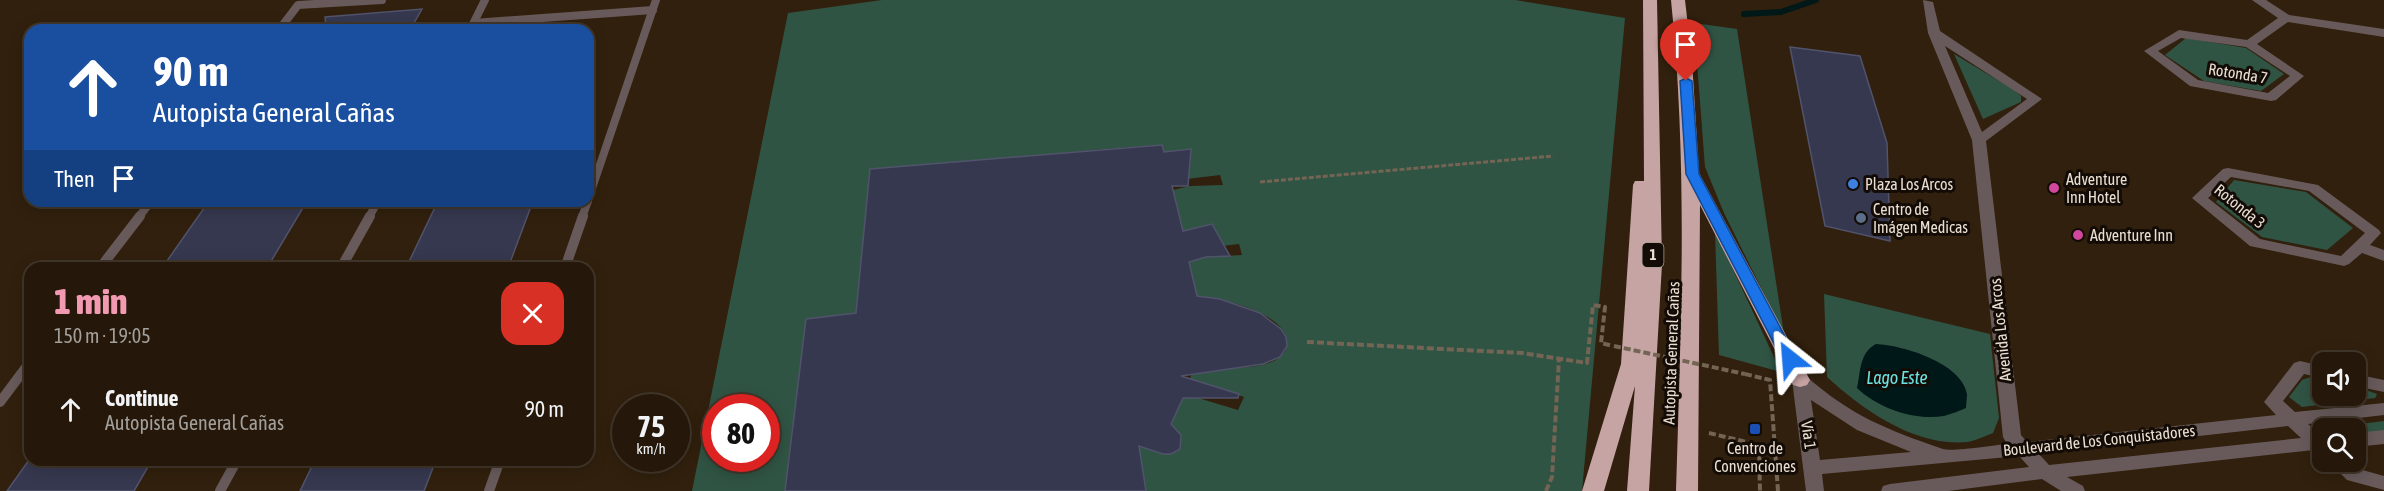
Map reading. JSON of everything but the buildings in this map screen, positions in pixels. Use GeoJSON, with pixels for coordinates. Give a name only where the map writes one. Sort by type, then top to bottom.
{"type":"FeatureCollection","features":[{"type":"Feature","properties":{"kind":"highway","name":"Autopista General Cañas"},"geometry":{"type":"LineString","coordinates":[[1678,0],[1692,174],[1693,270],[1687,491]]}},
{"type":"Feature","properties":{"kind":"highway","name":"Autopista General Cañas"},"geometry":{"type":"LineString","coordinates":[[1638,491],[1653,264],[1651,9]]}},
{"type":"Feature","properties":{"kind":"highway"},"geometry":{"type":"LineString","coordinates":[[1593,491],[1631,364],[1651,9]]}},
{"type":"Feature","properties":{"kind":"highway"},"geometry":{"type":"LineString","coordinates":[[1692,174],[1800,380]]}},
{"type":"Feature","properties":{"kind":"street"},"geometry":{"type":"LineString","coordinates":[[2258,0],[2286,18],[2384,33]]}},
{"type":"Feature","properties":{"kind":"street","name":"Avenida Los Arcos"},"geometry":{"type":"LineString","coordinates":[[1926,2],[1934,33],[1979,140],[2012,437],[2045,472],[2076,491]]}},
{"type":"Feature","properties":{"kind":"street"},"geometry":{"type":"LineString","coordinates":[[2249,45],[2286,18]]}},
{"type":"Feature","properties":{"kind":"street"},"geometry":{"type":"LineString","coordinates":[[1934,33],[2036,99],[1979,140]]}},
{"type":"Feature","properties":{"kind":"street","name":"Rotonda 7"},"geometry":{"type":"LineString","coordinates":[[2179,34],[2249,45],[2298,76],[2271,97],[2194,83],[2150,51],[2179,34]]}},
{"type":"Feature","properties":{"kind":"street","name":"Rotonda 3"},"geometry":{"type":"LineString","coordinates":[[2228,172],[2313,188],[2374,233],[2362,247],[2344,261],[2255,243],[2199,198],[2228,172]]}},
{"type":"Feature","properties":{"kind":"street"},"geometry":{"type":"LineString","coordinates":[[2362,247],[2384,256]]}},
{"type":"Feature","properties":{"kind":"street"},"geometry":{"type":"LineString","coordinates":[[2312,370],[2300,367],[2273,402],[2312,437]]}},
{"type":"Feature","properties":{"kind":"street"},"geometry":{"type":"LineString","coordinates":[[1800,380],[1850,420],[1882,436],[1917,448],[1952,455]]}},
{"type":"Feature","properties":{"kind":"street","name":"Vía 1"},"geometry":{"type":"LineString","coordinates":[[1800,380],[1815,491]]}},
{"type":"Feature","properties":{"kind":"street"},"geometry":{"type":"LineString","coordinates":[[2366,383],[2384,387]]}},
{"type":"Feature","properties":{"kind":"street","name":"Boulevard de Los Conquistadores"},"geometry":{"type":"LineString","coordinates":[[1813,468],[2022,448],[2384,408]]}},
{"type":"Feature","properties":{"kind":"street"},"geometry":{"type":"LineString","coordinates":[[2366,439],[2384,437]]}},
{"type":"Feature","properties":{"kind":"street","name":"Boulevard de Los Conquistadores"},"geometry":{"type":"LineString","coordinates":[[1890,491],[2045,472],[2312,446]]}},
{"type":"Feature","properties":{"kind":"street"},"geometry":{"type":"LineString","coordinates":[[2349,472],[2353,476],[2384,483]]}},
{"type":"Feature","properties":{"kind":"lane"},"geometry":{"type":"LineString","coordinates":[[284,24],[298,5],[382,0]]}},
{"type":"Feature","properties":{"kind":"lane"},"geometry":{"type":"LineString","coordinates":[[473,24],[485,0]]}},
{"type":"Feature","properties":{"kind":"lane"},"geometry":{"type":"LineString","coordinates":[[594,183],[656,0]]}},
{"type":"Feature","properties":{"kind":"lane"},"geometry":{"type":"LineString","coordinates":[[495,24],[653,10]]}},
{"type":"Feature","properties":{"kind":"lane"},"geometry":{"type":"LineString","coordinates":[[105,262],[146,207]]}},
{"type":"Feature","properties":{"kind":"lane"},"geometry":{"type":"LineString","coordinates":[[344,262],[375,207]]}},
{"type":"Feature","properties":{"kind":"lane"},"geometry":{"type":"LineString","coordinates":[[567,262],[586,207]]}},
{"type":"Feature","properties":{"kind":"lane"},"geometry":{"type":"LineString","coordinates":[[0,402],[24,370]]}},
{"type":"Feature","properties":{"kind":"lane"},"geometry":{"type":"LineString","coordinates":[[220,491],[234,466]]}},
{"type":"Feature","properties":{"kind":"lane"},"geometry":{"type":"LineString","coordinates":[[489,491],[498,466]]}},
{"type":"Feature","properties":{"kind":"path"},"geometry":{"type":"LineString","coordinates":[[1260,182],[1553,156]]}},
{"type":"Feature","properties":{"kind":"path"},"geometry":{"type":"LineString","coordinates":[[1307,342],[1522,353],[1587,363],[1593,305],[1605,307],[1601,343],[1770,380],[1778,491]]}},
{"type":"Feature","properties":{"kind":"path"},"geometry":{"type":"LineString","coordinates":[[1546,491],[1552,477],[1559,359]]}},
{"type":"Feature","properties":{"kind":"path"},"geometry":{"type":"LineString","coordinates":[[1688,428],[1759,445],[1760,491]]}},
{"type":"Feature","properties":{"kind":"green space"},"geometry":{"type":"Polygon","coordinates":[[[882,0],[1515,0],[1625,18],[1582,491],[1146,491],[1139,448],[1147,444],[1167,454],[1180,449],[1181,435],[1170,425],[1183,398],[1198,398],[1238,410],[1244,397],[1190,379],[1195,363],[1235,367],[1265,364],[1281,356],[1287,343],[1284,332],[1264,315],[1235,304],[1197,296],[1189,262],[1206,257],[1242,255],[1239,244],[1188,250],[1173,190],[1190,186],[1223,185],[1220,175],[1170,181],[1162,145],[1093,150],[856,313],[806,319],[785,491],[692,491],[702,441],[702,472],[780,472],[780,394],[711,394],[788,13],[882,0]]]}},
{"type":"Feature","properties":{"kind":"green space"},"geometry":{"type":"Polygon","coordinates":[[[1694,23],[1737,29],[1784,334],[1724,213],[1705,167],[1694,23]]]}},
{"type":"Feature","properties":{"kind":"green space"},"geometry":{"type":"Polygon","coordinates":[[[2186,38],[2246,48],[2284,74],[2261,91],[2204,81],[2165,55],[2186,38]]]}},
{"type":"Feature","properties":{"kind":"green space"},"geometry":{"type":"Polygon","coordinates":[[[1954,54],[2014,90],[2021,96],[2021,102],[1983,119],[1954,54]]]}},
{"type":"Feature","properties":{"kind":"green space"},"geometry":{"type":"Polygon","coordinates":[[[2234,180],[2306,192],[2353,228],[2327,250],[2262,237],[2216,202],[2234,180]]]}},
{"type":"Feature","properties":{"kind":"green space"},"geometry":{"type":"Polygon","coordinates":[[[1715,231],[1781,372],[1719,355],[1715,231]]]}},
{"type":"Feature","properties":{"kind":"green space"},"geometry":{"type":"Polygon","coordinates":[[[1824,294],[1990,334],[1999,418],[1993,433],[1967,442],[1928,439],[1891,424],[1841,389],[1827,377],[1824,294]]]}},
{"type":"Feature","properties":{"kind":"green space"},"geometry":{"type":"Polygon","coordinates":[[[2312,377],[2312,406],[2302,407],[2289,397],[2302,380],[2312,377]]]}},
{"type":"Feature","properties":{"kind":"green space"},"geometry":{"type":"Polygon","coordinates":[[[2366,390],[2377,394],[2375,398],[2366,399],[2366,390]]]}},
{"type":"Feature","properties":{"kind":"green space"},"geometry":{"type":"Polygon","coordinates":[[[2384,421],[2384,437],[2366,439],[2366,423],[2384,421]]]}},
{"type":"Feature","properties":{"kind":"water","name":"Lago Este"},"geometry":{"type":"Polygon","coordinates":[[[1876,344],[1915,352],[1943,365],[1963,383],[1967,394],[1966,408],[1944,416],[1921,417],[1909,415],[1875,402],[1857,388],[1866,352],[1876,344]]]}},
{"type":"Feature","properties":{"kind":"waterway"},"geometry":{"type":"LineString","coordinates":[[1744,14],[1781,12],[1816,0]]}},
{"type":"Feature","properties":{"kind":"place","name":"Plaza Los Arcos"},"geometry":{"type":"Point","coordinates":[1853,184]}},
{"type":"Feature","properties":{"kind":"place","name":"Adventure Inn Hotel"},"geometry":{"type":"Point","coordinates":[2054,188]}},
{"type":"Feature","properties":{"kind":"place","name":"Centro de Imágen Medicas"},"geometry":{"type":"Point","coordinates":[1861,218]}},
{"type":"Feature","properties":{"kind":"place","name":"Adventure Inn"},"geometry":{"type":"Point","coordinates":[2078,235]}},
{"type":"Feature","properties":{"kind":"place","name":"Centro de Convenciones"},"geometry":{"type":"Point","coordinates":[1755,429]}},
{"type":"Feature","properties":{"kind":"route"},"geometry":{"type":"LineString","coordinates":[[1686,81],[1692,174],[1790,359]]}}]}
